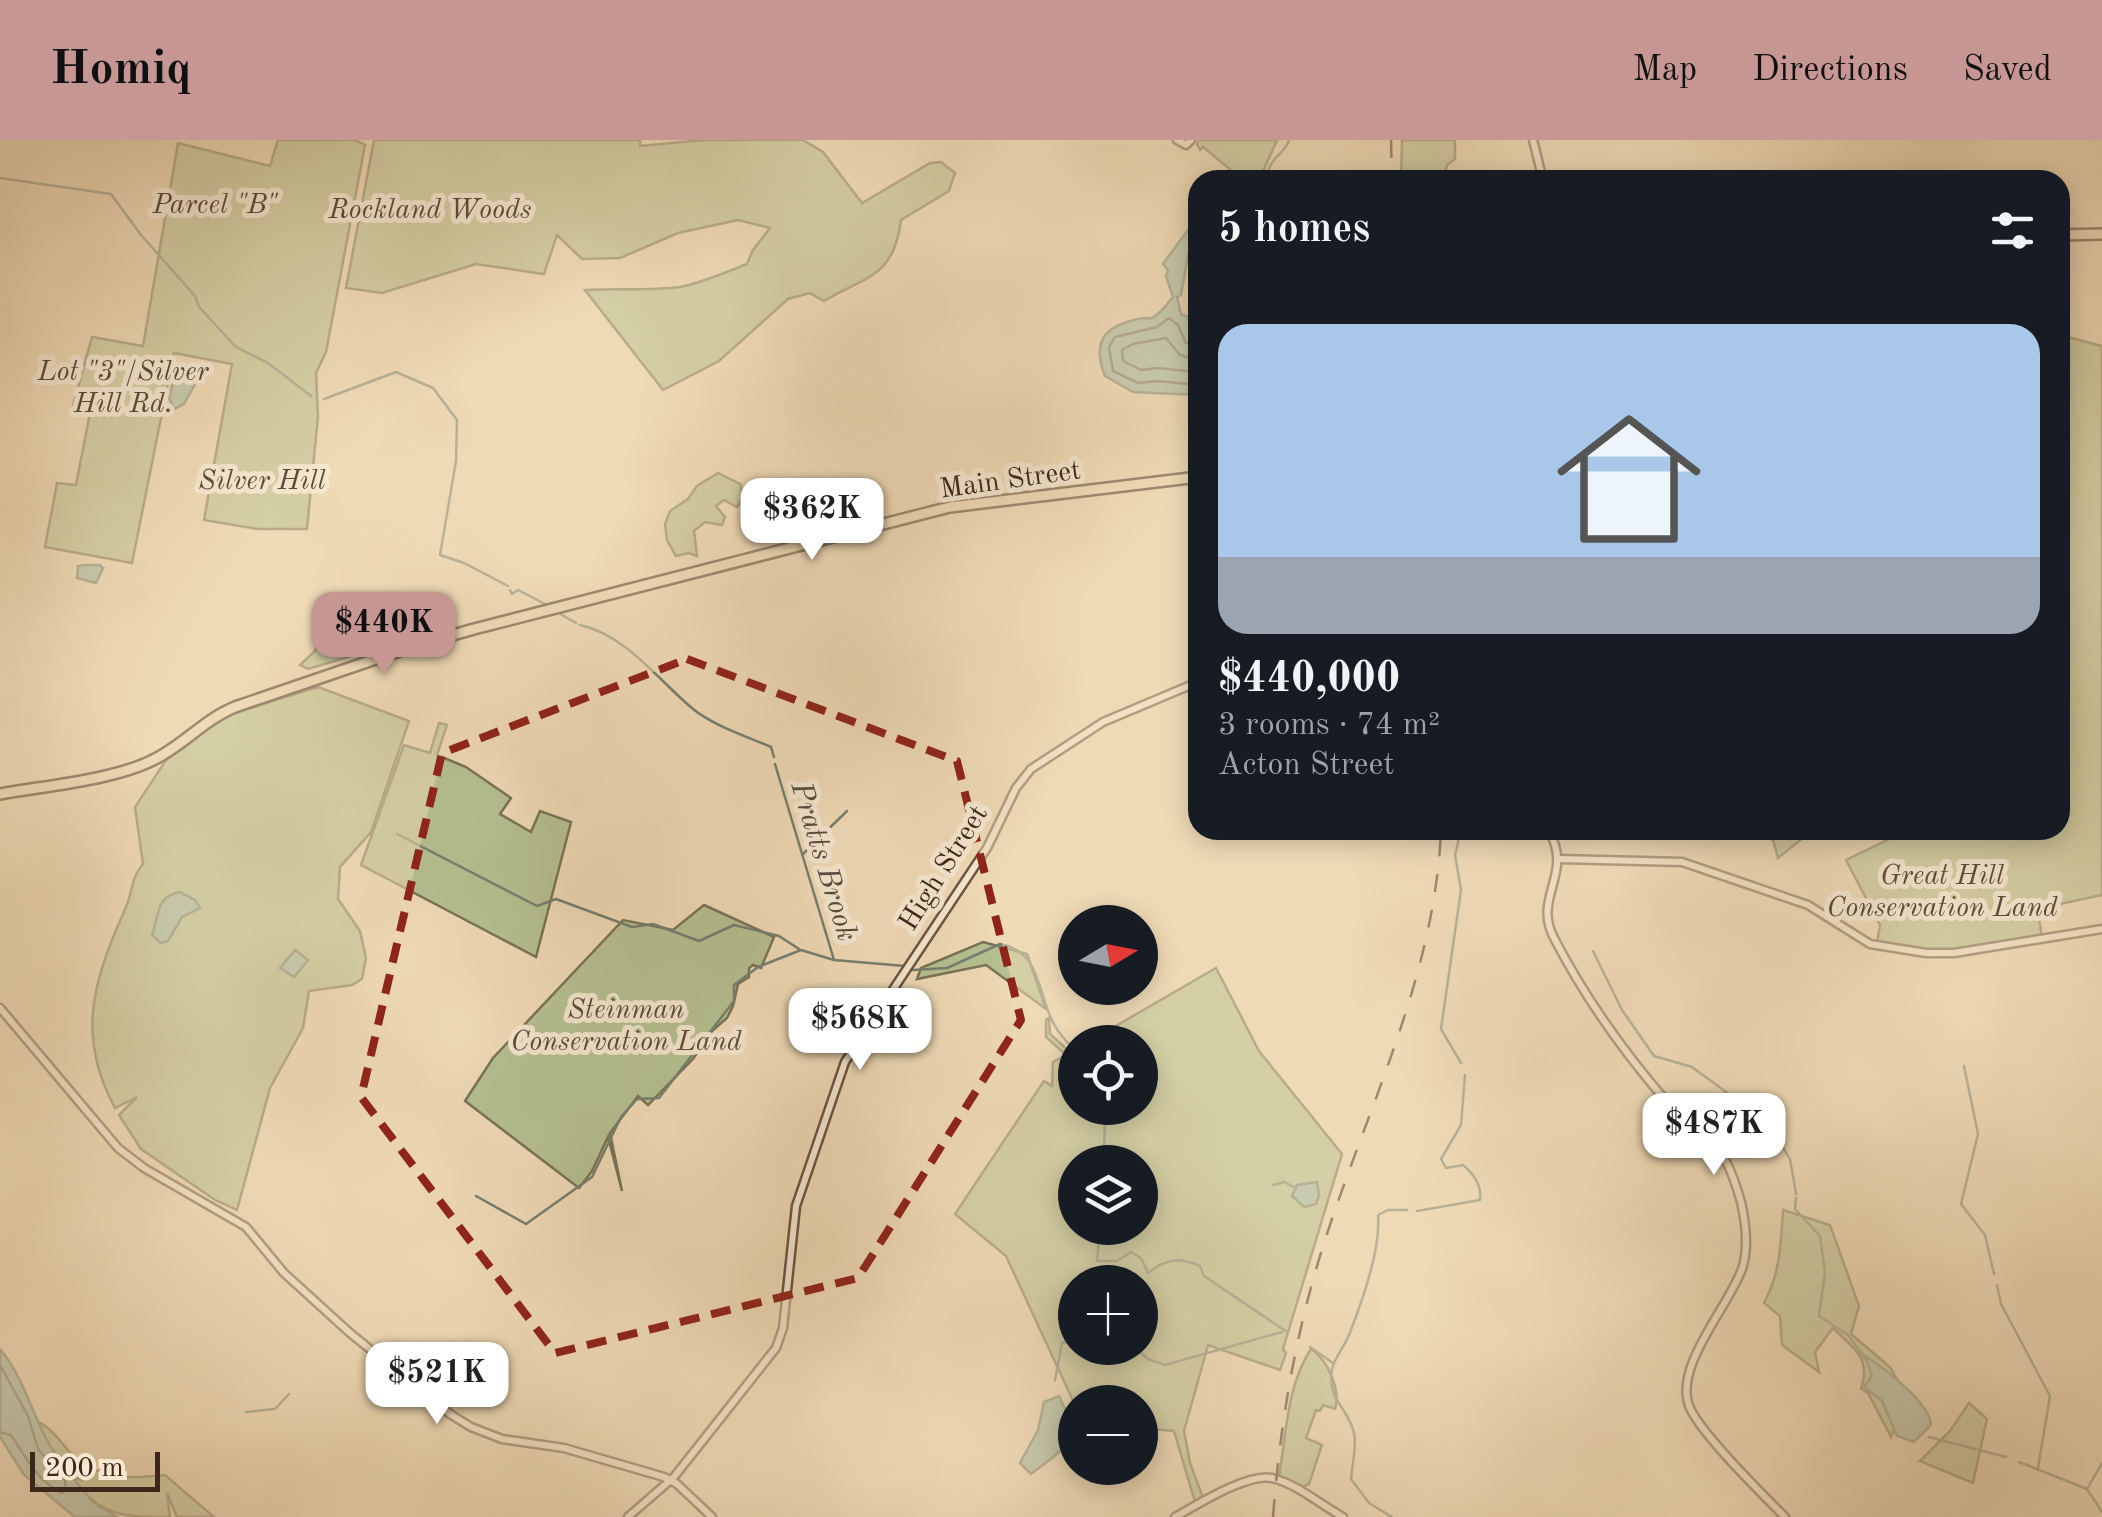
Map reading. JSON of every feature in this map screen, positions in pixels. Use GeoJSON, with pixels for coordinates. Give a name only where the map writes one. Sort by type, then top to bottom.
{"type":"FeatureCollection","features":[{"type":"Feature","properties":{"kind":"main road"},"geometry":{"type":"LineString","coordinates":[[2070,235],[2102,234]]}},
{"type":"Feature","properties":{"kind":"main road","name":"Main Street"},"geometry":{"type":"LineString","coordinates":[[0,794],[141,766],[166,754],[223,712],[424,642],[950,507],[1188,477]]}},
{"type":"Feature","properties":{"kind":"street"},"geometry":{"type":"LineString","coordinates":[[1178,140],[1189,143]]}},
{"type":"Feature","properties":{"kind":"street"},"geometry":{"type":"LineString","coordinates":[[1533,140],[1540,170]]}},
{"type":"Feature","properties":{"kind":"street","name":"High Street"},"geometry":{"type":"LineString","coordinates":[[628,1517],[671,1480],[776,1348],[783,1328],[796,1206],[845,1062],[986,848],[1016,788],[1031,770],[1103,722],[1188,686]]}},
{"type":"Feature","properties":{"kind":"street"},"geometry":{"type":"LineString","coordinates":[[1552,840],[1559,859],[1545,916],[1580,988],[1666,1102],[1709,1137],[1730,1166],[1744,1221],[1744,1259],[1730,1296],[1691,1365],[1686,1397],[1698,1421],[1785,1517]]}},
{"type":"Feature","properties":{"kind":"street"},"geometry":{"type":"LineString","coordinates":[[1559,859],[1682,862],[1814,907],[1868,943],[1926,953],[1962,952],[2102,929]]}},
{"type":"Feature","properties":{"kind":"street"},"geometry":{"type":"LineString","coordinates":[[0,1008],[118,1148],[144,1168],[246,1227],[284,1274],[461,1422],[502,1439],[580,1452],[671,1480],[712,1517]]}},
{"type":"Feature","properties":{"kind":"street"},"geometry":{"type":"LineString","coordinates":[[1175,1517],[1262,1478],[1280,1481],[1343,1517]]}},
{"type":"Feature","properties":{"kind":"highlighted area"},"geometry":{"type":"Polygon","coordinates":[[[687,659],[957,761],[1021,1020],[858,1278],[555,1353],[361,1097],[442,753],[687,659]]]}},
{"type":"Feature","properties":{"kind":"green space"},"geometry":{"type":"Polygon","coordinates":[[[278,140],[355,140],[365,145],[326,352],[316,373],[318,416],[307,529],[257,529],[204,520],[232,364],[174,353],[132,563],[45,547],[57,483],[76,485],[90,413],[72,409],[92,337],[143,346],[178,143],[270,166],[278,140]]]}},
{"type":"Feature","properties":{"kind":"green space","name":"Rockland Woods"},"geometry":{"type":"Polygon","coordinates":[[[374,140],[640,140],[640,146],[704,140],[803,140],[823,152],[862,203],[930,163],[941,162],[955,173],[949,191],[901,220],[892,253],[877,272],[824,301],[810,293],[788,299],[719,361],[663,390],[585,290],[668,288],[705,280],[747,264],[770,228],[738,220],[678,233],[620,258],[582,259],[557,235],[544,274],[476,264],[382,293],[346,288],[374,140]]]}},
{"type":"Feature","properties":{"kind":"green space"},"geometry":{"type":"Polygon","coordinates":[[[1199,140],[1277,140],[1263,170],[1231,170],[1197,144],[1199,140]]]}},
{"type":"Feature","properties":{"kind":"green space"},"geometry":{"type":"Polygon","coordinates":[[[1402,140],[1455,140],[1455,159],[1446,170],[1401,170],[1402,140]]]}},
{"type":"Feature","properties":{"kind":"green space","name":"Great Hill Conservation Land"},"geometry":{"type":"Polygon","coordinates":[[[2070,338],[2102,346],[2102,895],[2037,909],[2042,936],[1929,952],[1877,943],[1880,925],[1846,860],[1887,840],[2070,840],[2070,338]]]}},
{"type":"Feature","properties":{"kind":"green space"},"geometry":{"type":"Polygon","coordinates":[[[718,473],[740,484],[744,497],[737,507],[724,500],[716,506],[725,517],[722,525],[705,522],[694,531],[697,556],[676,556],[667,540],[665,524],[670,511],[718,473]]]}},
{"type":"Feature","properties":{"kind":"green space"},"geometry":{"type":"Polygon","coordinates":[[[343,636],[349,657],[308,669],[300,665],[321,639],[343,636]]]}},
{"type":"Feature","properties":{"kind":"green space"},"geometry":{"type":"Polygon","coordinates":[[[318,687],[409,721],[371,832],[340,867],[338,899],[360,931],[366,958],[362,979],[352,985],[309,991],[303,1028],[270,1088],[237,1210],[215,1200],[141,1149],[119,1115],[137,1097],[115,1108],[103,1081],[95,1056],[94,1007],[105,958],[143,864],[135,807],[170,754],[227,715],[318,687]]]}},
{"type":"Feature","properties":{"kind":"green space"},"geometry":{"type":"Polygon","coordinates":[[[439,723],[447,725],[437,755],[466,767],[511,798],[500,814],[531,832],[540,811],[571,822],[536,957],[361,865],[404,745],[430,753],[439,723]]]}},
{"type":"Feature","properties":{"kind":"green space"},"geometry":{"type":"Polygon","coordinates":[[[1773,840],[1800,840],[1778,858],[1773,840]]]}},
{"type":"Feature","properties":{"kind":"green space","name":"Steinman Conservation Land"},"geometry":{"type":"Polygon","coordinates":[[[704,905],[774,937],[761,968],[749,968],[749,977],[738,984],[727,1018],[712,1031],[693,1059],[648,1105],[638,1096],[610,1133],[622,1191],[608,1137],[579,1188],[465,1101],[493,1058],[623,920],[673,930],[704,905]]]}},
{"type":"Feature","properties":{"kind":"green space"},"geometry":{"type":"Polygon","coordinates":[[[983,942],[1027,954],[1046,1009],[986,965],[917,979],[921,968],[983,942]]]}},
{"type":"Feature","properties":{"kind":"green space"},"geometry":{"type":"Polygon","coordinates":[[[1216,968],[1259,1051],[1342,1154],[1280,1370],[1208,1345],[1184,1431],[1203,1498],[1195,1502],[1174,1431],[1158,1430],[1158,1385],[1066,1385],[1006,1256],[955,1214],[1044,1081],[1052,1086],[1053,1062],[1058,1059],[1058,1125],[1158,1125],[1158,1025],[1117,1025],[1158,1005],[1216,968]]]}},
{"type":"Feature","properties":{"kind":"green space"},"geometry":{"type":"Polygon","coordinates":[[[1049,1018],[1050,1034],[1058,1041],[1058,1048],[1046,1037],[1049,1018]]]}},
{"type":"Feature","properties":{"kind":"green space"},"geometry":{"type":"Polygon","coordinates":[[[1783,1210],[1830,1225],[1859,1306],[1851,1334],[1890,1367],[1917,1416],[1894,1429],[1891,1437],[1868,1393],[1861,1389],[1864,1369],[1859,1355],[1833,1328],[1815,1352],[1819,1372],[1782,1345],[1780,1316],[1764,1303],[1777,1270],[1783,1210]]]}},
{"type":"Feature","properties":{"kind":"green space"},"geometry":{"type":"Polygon","coordinates":[[[1311,1349],[1332,1376],[1336,1401],[1335,1409],[1323,1405],[1320,1411],[1316,1410],[1306,1438],[1322,1445],[1309,1484],[1302,1487],[1279,1476],[1292,1394],[1311,1349]]]}},
{"type":"Feature","properties":{"kind":"green space"},"geometry":{"type":"Polygon","coordinates":[[[1969,1403],[1987,1419],[1973,1483],[1920,1461],[1950,1431],[1969,1403]]]}},
{"type":"Feature","properties":{"kind":"green space"},"geometry":{"type":"Polygon","coordinates":[[[39,1422],[90,1468],[114,1476],[165,1475],[214,1517],[177,1517],[167,1493],[170,1517],[126,1515],[103,1507],[73,1478],[76,1477],[54,1452],[39,1422]]]}},
{"type":"Feature","properties":{"kind":"water"},"geometry":{"type":"Polygon","coordinates":[[[1188,230],[1188,255],[1181,295],[1177,297],[1181,314],[1188,317],[1188,395],[1133,392],[1105,376],[1101,363],[1105,335],[1121,324],[1155,316],[1173,297],[1166,276],[1168,270],[1163,264],[1188,230]]]}},
{"type":"Feature","properties":{"kind":"water"},"geometry":{"type":"Polygon","coordinates":[[[196,372],[199,377],[184,404],[174,409],[169,398],[175,375],[196,372]]]}},
{"type":"Feature","properties":{"kind":"water"},"geometry":{"type":"Polygon","coordinates":[[[78,566],[103,568],[96,583],[77,578],[78,566]]]}},
{"type":"Feature","properties":{"kind":"water"},"geometry":{"type":"Polygon","coordinates":[[[180,892],[195,900],[200,908],[182,917],[168,941],[161,943],[152,935],[162,902],[180,892]]]}},
{"type":"Feature","properties":{"kind":"water"},"geometry":{"type":"Polygon","coordinates":[[[295,950],[308,960],[294,977],[280,968],[295,950]]]}},
{"type":"Feature","properties":{"kind":"water"},"geometry":{"type":"Polygon","coordinates":[[[1317,1182],[1316,1204],[1304,1207],[1292,1196],[1297,1185],[1317,1182]]]}},
{"type":"Feature","properties":{"kind":"water"},"geometry":{"type":"Polygon","coordinates":[[[0,1349],[12,1365],[55,1453],[83,1480],[73,1478],[93,1502],[117,1517],[75,1517],[24,1475],[0,1437],[0,1349]]]}},
{"type":"Feature","properties":{"kind":"water"},"geometry":{"type":"Polygon","coordinates":[[[1865,1356],[1905,1387],[1929,1416],[1931,1425],[1914,1442],[1897,1436],[1882,1401],[1864,1387],[1872,1376],[1865,1356]]]}},
{"type":"Feature","properties":{"kind":"water"},"geometry":{"type":"Polygon","coordinates":[[[1058,1396],[1058,1453],[1031,1474],[1020,1463],[1038,1430],[1044,1402],[1058,1396]]]}},
{"type":"Feature","properties":{"kind":"waterway"},"geometry":{"type":"LineString","coordinates":[[1269,170],[1289,140]]}},
{"type":"Feature","properties":{"kind":"waterway","name":"Pratts Brook"},"geometry":{"type":"LineString","coordinates":[[0,178],[111,194],[195,296],[199,307],[236,347],[268,363],[311,396]]}},
{"type":"Feature","properties":{"kind":"waterway","name":"Pratts Brook"},"geometry":{"type":"LineString","coordinates":[[324,399],[396,372],[433,388],[457,420],[456,461],[440,555],[508,586]]}},
{"type":"Feature","properties":{"kind":"waterway","name":"Pratts Brook"},"geometry":{"type":"LineString","coordinates":[[510,590],[512,594],[518,590],[547,605]]}},
{"type":"Feature","properties":{"kind":"waterway","name":"Pratts Brook"},"geometry":{"type":"LineString","coordinates":[[557,612],[576,623]]}},
{"type":"Feature","properties":{"kind":"waterway","name":"Pratts Brook"},"geometry":{"type":"LineString","coordinates":[[580,625],[627,648],[701,715],[771,747],[774,757]]}},
{"type":"Feature","properties":{"kind":"waterway","name":"Pratts Brook"},"geometry":{"type":"LineString","coordinates":[[775,764],[834,960],[905,966]]}},
{"type":"Feature","properties":{"kind":"waterway"},"geometry":{"type":"LineString","coordinates":[[803,854],[847,811]]}},
{"type":"Feature","properties":{"kind":"waterway"},"geometry":{"type":"LineString","coordinates":[[397,834],[537,906],[556,899],[632,927],[653,924],[699,941],[734,925],[779,936],[799,949]]}},
{"type":"Feature","properties":{"kind":"waterway"},"geometry":{"type":"LineString","coordinates":[[1459,840],[1455,855],[1461,890],[1441,1029],[1461,1063]]}},
{"type":"Feature","properties":{"kind":"waterway","name":"Pratts Brook"},"geometry":{"type":"LineString","coordinates":[[913,970],[947,968],[1000,944],[1014,949],[1032,966],[1058,1030]]}},
{"type":"Feature","properties":{"kind":"waterway"},"geometry":{"type":"LineString","coordinates":[[476,1196],[526,1224],[592,1177],[621,1117],[637,1099],[659,1098],[734,1001],[734,985],[758,967],[801,950],[834,960]]}},
{"type":"Feature","properties":{"kind":"waterway"},"geometry":{"type":"LineString","coordinates":[[1593,951],[1622,1010],[1654,1056],[1692,1067],[1767,1122],[1790,1159],[1796,1194]]}},
{"type":"Feature","properties":{"kind":"waterway"},"geometry":{"type":"LineString","coordinates":[[1964,1066],[1978,1134],[1961,1204],[1985,1235],[1994,1274]]}},
{"type":"Feature","properties":{"kind":"waterway"},"geometry":{"type":"LineString","coordinates":[[1417,1211],[1480,1200],[1471,1172],[1463,1165],[1446,1168],[1441,1159],[1461,1125],[1465,1075]]}},
{"type":"Feature","properties":{"kind":"waterway","name":"Pratts Brook"},"geometry":{"type":"LineString","coordinates":[[1104,1145],[1105,1125]]}},
{"type":"Feature","properties":{"kind":"waterway"},"geometry":{"type":"LineString","coordinates":[[1273,1185],[1284,1182],[1296,1188]]}},
{"type":"Feature","properties":{"kind":"waterway"},"geometry":{"type":"LineString","coordinates":[[1796,1198],[1795,1209],[1820,1236],[1825,1273],[1819,1316],[1848,1335],[1866,1360]]}},
{"type":"Feature","properties":{"kind":"waterway"},"geometry":{"type":"LineString","coordinates":[[1392,1517],[1369,1503],[1351,1479],[1354,1433],[1331,1380],[1333,1365],[1349,1335],[1370,1275],[1378,1215],[1388,1210],[1407,1210]]}},
{"type":"Feature","properties":{"kind":"waterway","name":"Pratts Brook"},"geometry":{"type":"LineString","coordinates":[[1098,1245],[1097,1261],[1117,1261],[1131,1252],[1141,1258],[1148,1273],[1173,1261],[1200,1266],[1204,1276],[1287,1332]]}},
{"type":"Feature","properties":{"kind":"waterway"},"geometry":{"type":"LineString","coordinates":[[1997,1285],[2001,1304],[2050,1396],[2038,1468]]}},
{"type":"Feature","properties":{"kind":"waterway"},"geometry":{"type":"LineString","coordinates":[[1158,1363],[1165,1365],[1282,1332]]}},
{"type":"Feature","properties":{"kind":"waterway","name":"Pratts Brook"},"geometry":{"type":"LineString","coordinates":[[1310,1347],[1333,1363]]}},
{"type":"Feature","properties":{"kind":"waterway"},"geometry":{"type":"LineString","coordinates":[[1055,1380],[1058,1364]]}},
{"type":"Feature","properties":{"kind":"waterway"},"geometry":{"type":"LineString","coordinates":[[246,1412],[275,1409],[289,1394]]}},
{"type":"Feature","properties":{"kind":"waterway"},"geometry":{"type":"LineString","coordinates":[[1929,1437],[2006,1457]]}},
{"type":"Feature","properties":{"kind":"waterway"},"geometry":{"type":"LineString","coordinates":[[2019,1462],[2087,1489]]}},
{"type":"Feature","properties":{"kind":"waterway"},"geometry":{"type":"LineString","coordinates":[[2102,1463],[2087,1489],[2102,1512]]}},
{"type":"Feature","properties":{"kind":"railway"},"geometry":{"type":"LineString","coordinates":[[1391,140],[1392,170]]}},
{"type":"Feature","properties":{"kind":"railway"},"geometry":{"type":"LineString","coordinates":[[1273,1517],[1285,1412],[1306,1308],[1342,1189],[1413,988],[1427,936],[1440,840]]}},
{"type":"Feature","properties":{"kind":"park label","name":"Parcel \"B\""},"geometry":{"type":"Point","coordinates":[215,203]}},
{"type":"Feature","properties":{"kind":"park label","name":"Lot \"3\"/Silver Hill Rd."},"geometry":{"type":"Point","coordinates":[123,386]}},
{"type":"Feature","properties":{"kind":"park label","name":"Silver Hill"},"geometry":{"type":"Point","coordinates":[262,479]}}]}
